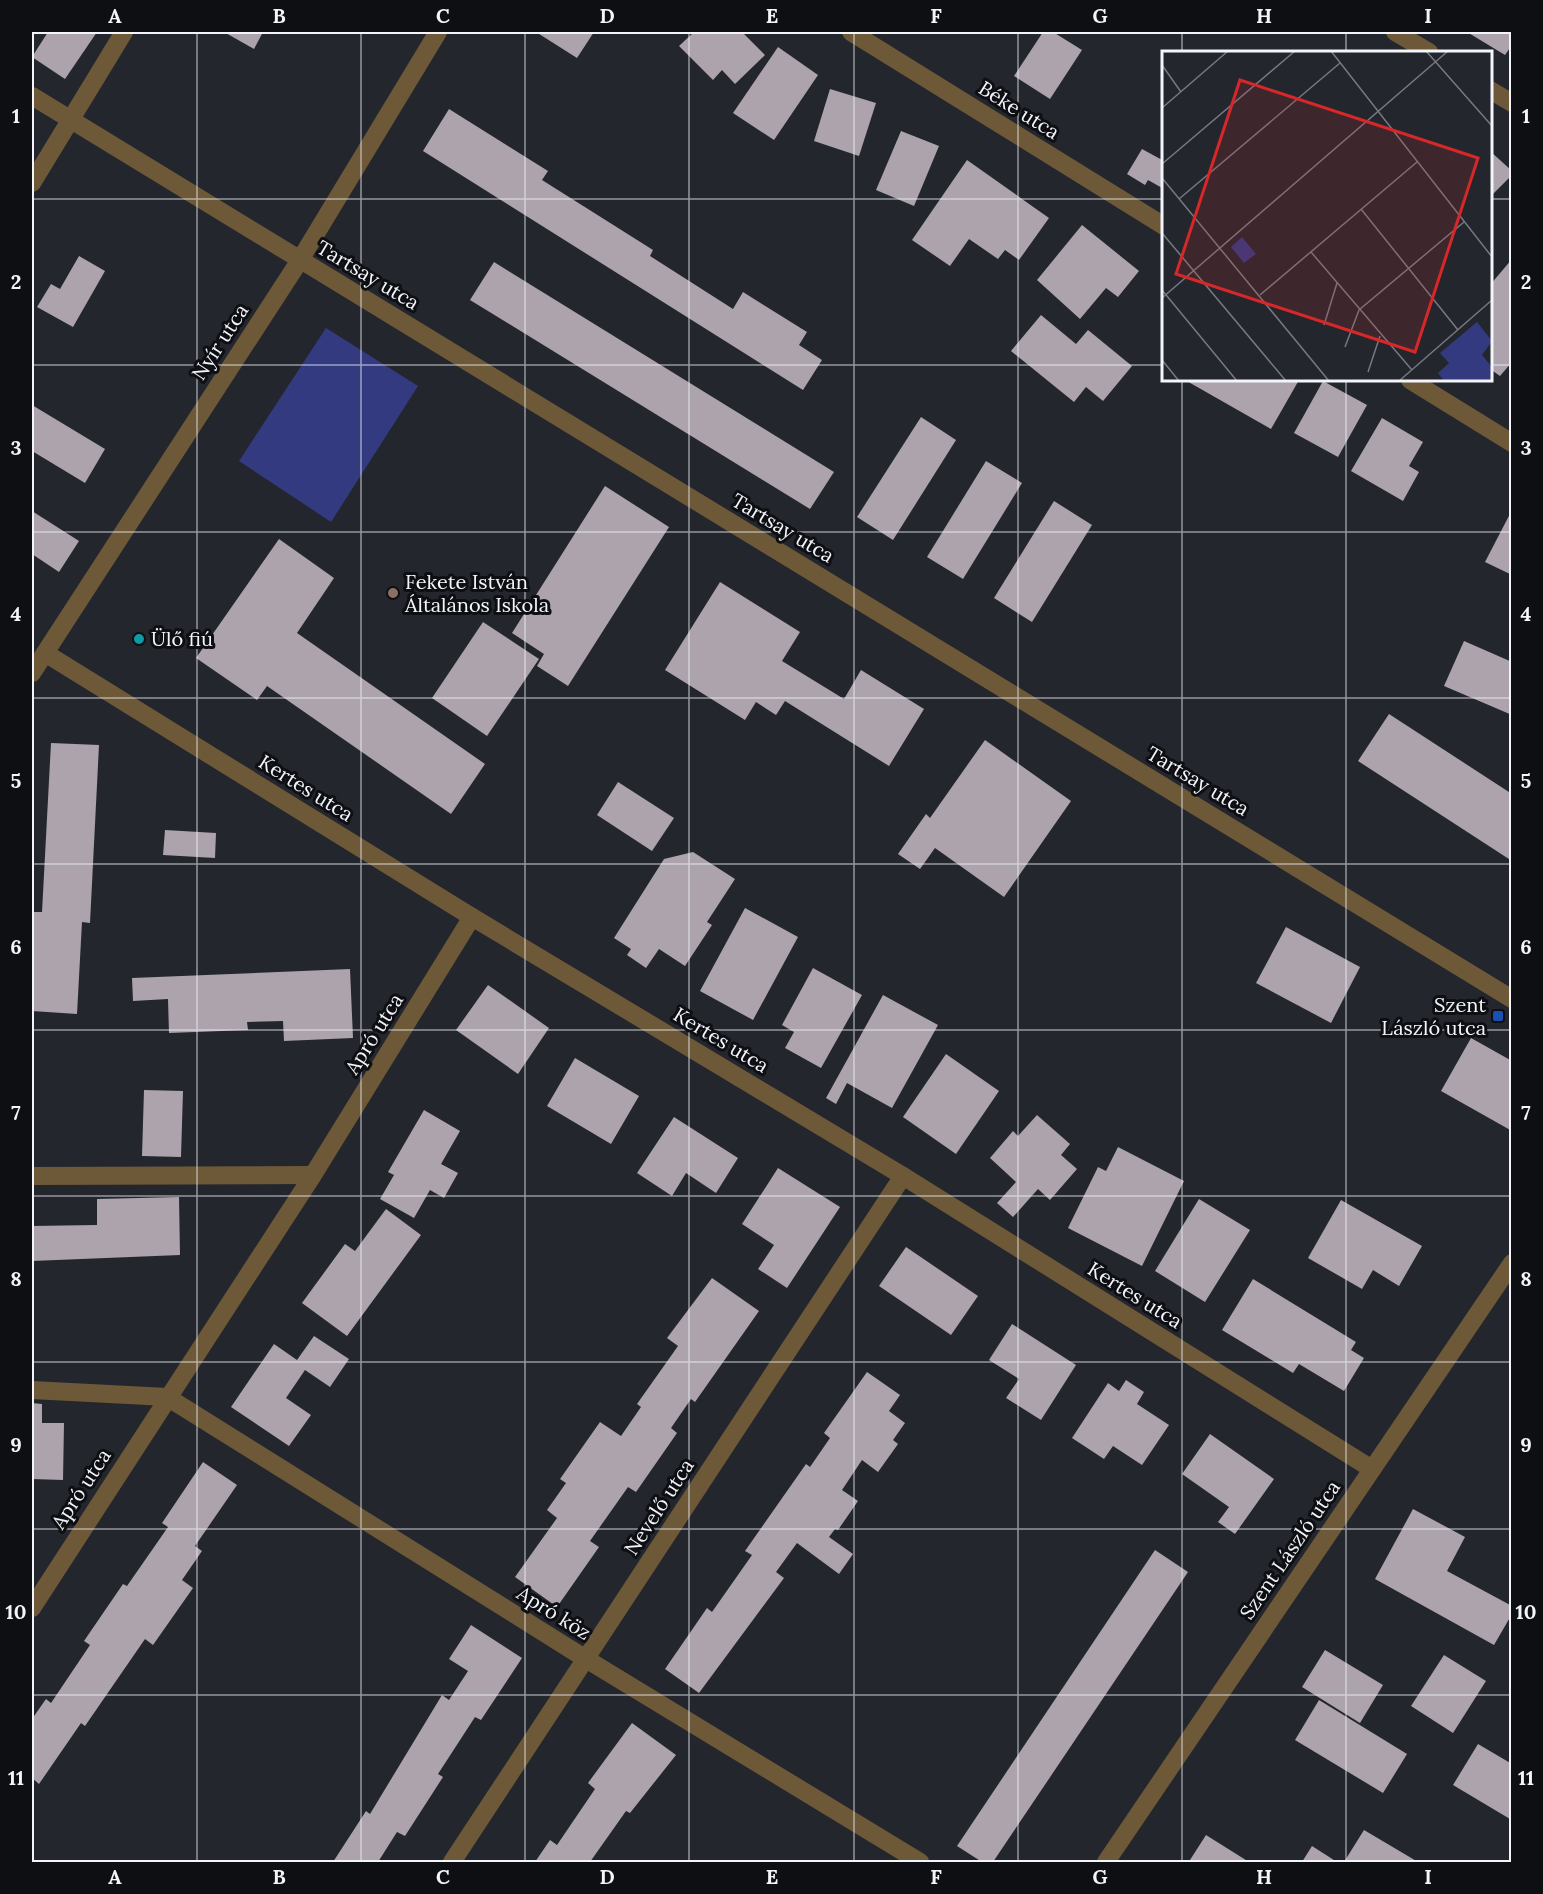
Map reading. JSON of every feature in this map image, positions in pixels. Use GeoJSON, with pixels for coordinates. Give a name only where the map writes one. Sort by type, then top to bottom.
{"type":"FeatureCollection","features":[{"type":"Feature","properties":{"kind":"street"},"geometry":{"type":"LineString","coordinates":[[32,183],[124,32]]}},
{"type":"Feature","properties":{"kind":"street","name":"Nyír utca"},"geometry":{"type":"LineString","coordinates":[[32,673],[300,260],[438,32]]}},
{"type":"Feature","properties":{"kind":"street","name":"Béke utca"},"geometry":{"type":"LineString","coordinates":[[851,32],[1162,225]]}},
{"type":"Feature","properties":{"kind":"street"},"geometry":{"type":"LineString","coordinates":[[1395,32],[1427,51]]}},
{"type":"Feature","properties":{"kind":"street"},"geometry":{"type":"LineString","coordinates":[[1492,91],[1512,103]]}},
{"type":"Feature","properties":{"kind":"street","name":"Tartsay utca"},"geometry":{"type":"LineString","coordinates":[[32,96],[1512,999]]}},
{"type":"Feature","properties":{"kind":"street"},"geometry":{"type":"LineString","coordinates":[[1412,381],[1512,443]]}},
{"type":"Feature","properties":{"kind":"street","name":"Kertes utca"},"geometry":{"type":"LineString","coordinates":[[45,653],[472,917],[903,1176],[1372,1469]]}},
{"type":"Feature","properties":{"kind":"street","name":"Apró utca"},"geometry":{"type":"LineString","coordinates":[[32,1607],[313,1175],[472,917]]}},
{"type":"Feature","properties":{"kind":"street"},"geometry":{"type":"LineString","coordinates":[[32,1176],[313,1175]]}},
{"type":"Feature","properties":{"kind":"street","name":"Nevelő utca"},"geometry":{"type":"LineString","coordinates":[[452,1863],[903,1176]]}},
{"type":"Feature","properties":{"kind":"street","name":"Szent László utca"},"geometry":{"type":"LineString","coordinates":[[1106,1863],[1512,1263]]}},
{"type":"Feature","properties":{"kind":"street"},"geometry":{"type":"LineString","coordinates":[[32,1390],[167,1397]]}},
{"type":"Feature","properties":{"kind":"street","name":"Apró köz"},"geometry":{"type":"LineString","coordinates":[[167,1397],[586,1659],[920,1863]]}},
{"type":"Feature","properties":{"kind":"shaded area"},"geometry":{"type":"Polygon","coordinates":[[[326,328],[418,386],[331,522],[239,461],[326,328]]]}},
{"type":"Feature","properties":{"kind":"building"},"geometry":{"type":"Polygon","coordinates":[[[48,32],[97,32],[65,79],[32,57],[48,32]]]}},
{"type":"Feature","properties":{"kind":"building"},"geometry":{"type":"Polygon","coordinates":[[[224,32],[263,32],[254,49],[224,32]]]}},
{"type":"Feature","properties":{"kind":"building"},"geometry":{"type":"Polygon","coordinates":[[[536,32],[594,32],[577,58],[536,32]]]}},
{"type":"Feature","properties":{"kind":"building"},"geometry":{"type":"Polygon","coordinates":[[[694,32],[742,32],[765,55],[735,84],[722,70],[713,80],[679,46],[694,32]]]}},
{"type":"Feature","properties":{"kind":"building"},"geometry":{"type":"Polygon","coordinates":[[[1043,32],[1053,32],[1082,50],[1050,99],[1014,76],[1043,32]]]}},
{"type":"Feature","properties":{"kind":"building"},"geometry":{"type":"Polygon","coordinates":[[[1467,32],[1512,32],[1512,45],[1505,55],[1467,32]]]}},
{"type":"Feature","properties":{"kind":"building"},"geometry":{"type":"Polygon","coordinates":[[[778,47],[818,75],[774,140],[733,113],[778,47]]]}},
{"type":"Feature","properties":{"kind":"building"},"geometry":{"type":"Polygon","coordinates":[[[830,89],[876,103],[859,156],[814,141],[830,89]]]}},
{"type":"Feature","properties":{"kind":"building"},"geometry":{"type":"Polygon","coordinates":[[[449,109],[548,171],[542,180],[653,250],[650,256],[733,309],[743,292],[807,332],[799,345],[822,360],[803,390],[423,151],[449,109]]]}},
{"type":"Feature","properties":{"kind":"building"},"geometry":{"type":"Polygon","coordinates":[[[901,131],[939,146],[914,206],[876,190],[901,131]]]}},
{"type":"Feature","properties":{"kind":"building"},"geometry":{"type":"Polygon","coordinates":[[[1142,149],[1162,160],[1162,188],[1148,180],[1145,185],[1127,174],[1142,149]]]}},
{"type":"Feature","properties":{"kind":"building"},"geometry":{"type":"Polygon","coordinates":[[[1492,153],[1512,171],[1512,175],[1492,195],[1492,153]]]}},
{"type":"Feature","properties":{"kind":"building"},"geometry":{"type":"Polygon","coordinates":[[[967,160],[1049,218],[1019,260],[1005,250],[998,259],[969,239],[950,266],[912,240],[967,160]]]}},
{"type":"Feature","properties":{"kind":"building"},"geometry":{"type":"Polygon","coordinates":[[[1082,225],[1139,271],[1118,297],[1106,288],[1080,319],[1037,280],[1082,225]]]}},
{"type":"Feature","properties":{"kind":"building"},"geometry":{"type":"Polygon","coordinates":[[[79,256],[105,271],[73,327],[37,307],[51,284],[60,289],[79,256]]]}},
{"type":"Feature","properties":{"kind":"building"},"geometry":{"type":"Polygon","coordinates":[[[1512,259],[1512,362],[1500,376],[1492,370],[1492,283],[1512,259]]]}},
{"type":"Feature","properties":{"kind":"building"},"geometry":{"type":"Polygon","coordinates":[[[494,262],[834,472],[810,509],[470,300],[494,262]]]}},
{"type":"Feature","properties":{"kind":"building"},"geometry":{"type":"Polygon","coordinates":[[[1041,315],[1076,344],[1088,330],[1132,366],[1103,401],[1086,387],[1074,402],[1011,351],[1041,315]]]}},
{"type":"Feature","properties":{"kind":"building"},"geometry":{"type":"Polygon","coordinates":[[[1187,381],[1298,381],[1271,429],[1187,381]]]}},
{"type":"Feature","properties":{"kind":"building"},"geometry":{"type":"Polygon","coordinates":[[[1323,381],[1367,405],[1338,457],[1294,433],[1323,381]]]}},
{"type":"Feature","properties":{"kind":"building"},"geometry":{"type":"Polygon","coordinates":[[[32,405],[105,449],[85,483],[32,451],[32,405]]]}},
{"type":"Feature","properties":{"kind":"building"},"geometry":{"type":"Polygon","coordinates":[[[921,417],[956,440],[893,540],[857,517],[921,417]]]}},
{"type":"Feature","properties":{"kind":"building"},"geometry":{"type":"Polygon","coordinates":[[[1382,418],[1423,442],[1409,466],[1419,472],[1403,501],[1351,471],[1382,418]]]}},
{"type":"Feature","properties":{"kind":"building"},"geometry":{"type":"Polygon","coordinates":[[[986,461],[1022,483],[963,579],[927,557],[986,461]]]}},
{"type":"Feature","properties":{"kind":"building"},"geometry":{"type":"Polygon","coordinates":[[[605,486],[669,527],[568,686],[537,666],[544,654],[512,633],[605,486]]]}},
{"type":"Feature","properties":{"kind":"building"},"geometry":{"type":"Polygon","coordinates":[[[1054,501],[1092,525],[1032,622],[994,598],[1054,501]]]}},
{"type":"Feature","properties":{"kind":"building"},"geometry":{"type":"Polygon","coordinates":[[[1512,510],[1512,575],[1485,562],[1512,510]]]}},
{"type":"Feature","properties":{"kind":"building"},"geometry":{"type":"Polygon","coordinates":[[[32,511],[79,541],[59,572],[32,554],[32,511]]]}},
{"type":"Feature","properties":{"kind":"building"},"geometry":{"type":"Polygon","coordinates":[[[279,539],[334,578],[297,633],[485,764],[451,814],[267,686],[257,700],[196,658],[279,539]]]}},
{"type":"Feature","properties":{"kind":"building"},"geometry":{"type":"Polygon","coordinates":[[[720,582],[800,632],[782,661],[844,699],[861,670],[924,709],[889,766],[785,701],[776,715],[756,702],[745,720],[665,670],[720,582]]]}},
{"type":"Feature","properties":{"kind":"building"},"geometry":{"type":"Polygon","coordinates":[[[483,622],[539,659],[487,736],[432,698],[483,622]]]}},
{"type":"Feature","properties":{"kind":"building"},"geometry":{"type":"Polygon","coordinates":[[[1464,641],[1512,662],[1512,715],[1444,686],[1464,641]]]}},
{"type":"Feature","properties":{"kind":"building"},"geometry":{"type":"Polygon","coordinates":[[[1389,714],[1512,794],[1512,861],[1358,761],[1389,714]]]}},
{"type":"Feature","properties":{"kind":"building"},"geometry":{"type":"Polygon","coordinates":[[[985,740],[1071,801],[1004,897],[935,848],[920,869],[898,854],[926,814],[930,818],[985,740]]]}},
{"type":"Feature","properties":{"kind":"building"},"geometry":{"type":"Polygon","coordinates":[[[51,743],[99,745],[90,923],[82,922],[77,1014],[32,1011],[32,912],[42,912],[51,743]]]}},
{"type":"Feature","properties":{"kind":"building"},"geometry":{"type":"Polygon","coordinates":[[[618,782],[674,818],[652,851],[597,815],[618,782]]]}},
{"type":"Feature","properties":{"kind":"building"},"geometry":{"type":"Polygon","coordinates":[[[165,830],[216,833],[215,858],[163,855],[165,830]]]}},
{"type":"Feature","properties":{"kind":"building"},"geometry":{"type":"Polygon","coordinates":[[[693,852],[735,879],[707,922],[712,925],[685,966],[659,949],[646,968],[627,955],[631,949],[614,938],[664,859],[693,852]]]}},
{"type":"Feature","properties":{"kind":"building"},"geometry":{"type":"Polygon","coordinates":[[[745,908],[798,937],[753,1020],[700,991],[745,908]]]}},
{"type":"Feature","properties":{"kind":"building"},"geometry":{"type":"Polygon","coordinates":[[[1286,927],[1360,967],[1331,1023],[1256,983],[1286,927]]]}},
{"type":"Feature","properties":{"kind":"building"},"geometry":{"type":"Polygon","coordinates":[[[813,968],[862,995],[821,1068],[785,1048],[794,1032],[782,1025],[813,968]]]}},
{"type":"Feature","properties":{"kind":"building"},"geometry":{"type":"Polygon","coordinates":[[[350,969],[353,1038],[284,1041],[283,1021],[247,1022],[248,1030],[169,1033],[168,999],[133,1001],[132,978],[350,969]]]}},
{"type":"Feature","properties":{"kind":"building"},"geometry":{"type":"Polygon","coordinates":[[[488,985],[549,1028],[518,1074],[456,1030],[488,985]]]}},
{"type":"Feature","properties":{"kind":"building"},"geometry":{"type":"Polygon","coordinates":[[[883,995],[938,1025],[892,1108],[847,1083],[836,1104],[826,1098],[883,995]]]}},
{"type":"Feature","properties":{"kind":"building"},"geometry":{"type":"Polygon","coordinates":[[[1471,1038],[1512,1061],[1512,1131],[1441,1091],[1471,1038]]]}},
{"type":"Feature","properties":{"kind":"building"},"geometry":{"type":"Polygon","coordinates":[[[946,1054],[999,1091],[956,1154],[903,1117],[946,1054]]]}},
{"type":"Feature","properties":{"kind":"building"},"geometry":{"type":"Polygon","coordinates":[[[575,1058],[639,1096],[611,1144],[547,1106],[575,1058]]]}},
{"type":"Feature","properties":{"kind":"building"},"geometry":{"type":"Polygon","coordinates":[[[144,1090],[183,1091],[181,1157],[142,1156],[144,1090]]]}},
{"type":"Feature","properties":{"kind":"building"},"geometry":{"type":"Polygon","coordinates":[[[424,1110],[460,1131],[441,1164],[458,1173],[444,1198],[430,1190],[414,1218],[380,1199],[394,1175],[388,1172],[424,1110]]]}},
{"type":"Feature","properties":{"kind":"building"},"geometry":{"type":"Polygon","coordinates":[[[1037,1115],[1070,1144],[1061,1155],[1077,1169],[1050,1200],[1038,1189],[1013,1217],[997,1203],[1016,1182],[990,1158],[1013,1131],[1018,1136],[1037,1115]]]}},
{"type":"Feature","properties":{"kind":"building"},"geometry":{"type":"Polygon","coordinates":[[[674,1117],[738,1158],[716,1193],[686,1173],[672,1196],[637,1173],[674,1117]]]}},
{"type":"Feature","properties":{"kind":"building"},"geometry":{"type":"Polygon","coordinates":[[[1118,1147],[1184,1181],[1142,1266],[1068,1228],[1098,1167],[1106,1171],[1118,1147]]]}},
{"type":"Feature","properties":{"kind":"building"},"geometry":{"type":"Polygon","coordinates":[[[778,1168],[840,1207],[787,1288],[758,1269],[774,1245],[742,1224],[778,1168]]]}},
{"type":"Feature","properties":{"kind":"building"},"geometry":{"type":"Polygon","coordinates":[[[179,1197],[180,1255],[32,1261],[32,1226],[97,1225],[97,1199],[179,1197]]]}},
{"type":"Feature","properties":{"kind":"building"},"geometry":{"type":"Polygon","coordinates":[[[1199,1199],[1250,1230],[1205,1302],[1155,1271],[1199,1199]]]}},
{"type":"Feature","properties":{"kind":"building"},"geometry":{"type":"Polygon","coordinates":[[[1341,1200],[1422,1246],[1399,1286],[1373,1270],[1362,1289],[1308,1258],[1341,1200]]]}},
{"type":"Feature","properties":{"kind":"building"},"geometry":{"type":"Polygon","coordinates":[[[386,1209],[421,1235],[347,1336],[302,1303],[345,1244],[355,1251],[386,1209]]]}},
{"type":"Feature","properties":{"kind":"building"},"geometry":{"type":"Polygon","coordinates":[[[906,1247],[978,1296],[951,1335],[879,1286],[906,1247]]]}},
{"type":"Feature","properties":{"kind":"building"},"geometry":{"type":"Polygon","coordinates":[[[712,1278],[759,1311],[695,1402],[691,1399],[671,1428],[677,1433],[636,1492],[628,1487],[590,1541],[599,1547],[557,1607],[515,1577],[557,1518],[547,1510],[566,1483],[560,1479],[600,1422],[621,1436],[641,1407],[637,1404],[678,1346],[667,1338],[712,1278]]]}},
{"type":"Feature","properties":{"kind":"building"},"geometry":{"type":"Polygon","coordinates":[[[1253,1279],[1356,1342],[1351,1350],[1364,1358],[1344,1391],[1299,1364],[1293,1373],[1222,1330],[1253,1279]]]}},
{"type":"Feature","properties":{"kind":"building"},"geometry":{"type":"Polygon","coordinates":[[[1012,1324],[1076,1365],[1041,1420],[1006,1398],[1019,1379],[989,1360],[1012,1324]]]}},
{"type":"Feature","properties":{"kind":"building"},"geometry":{"type":"Polygon","coordinates":[[[314,1336],[349,1359],[330,1387],[305,1370],[286,1398],[311,1415],[289,1446],[231,1407],[274,1344],[297,1360],[314,1336]]]}},
{"type":"Feature","properties":{"kind":"building"},"geometry":{"type":"Polygon","coordinates":[[[867,1372],[900,1395],[889,1411],[905,1423],[893,1440],[898,1444],[878,1472],[862,1460],[842,1490],[858,1501],[838,1530],[835,1529],[829,1537],[853,1554],[839,1574],[797,1543],[776,1572],[784,1578],[699,1693],[665,1669],[707,1608],[712,1612],[752,1555],[745,1551],[806,1464],[810,1467],[830,1438],[824,1433],[867,1372]]]}},
{"type":"Feature","properties":{"kind":"building"},"geometry":{"type":"Polygon","coordinates":[[[1126,1380],[1144,1392],[1137,1404],[1169,1425],[1142,1465],[1113,1446],[1104,1459],[1072,1438],[1108,1383],[1119,1391],[1126,1380]]]}},
{"type":"Feature","properties":{"kind":"building"},"geometry":{"type":"Polygon","coordinates":[[[32,1403],[42,1404],[42,1423],[64,1423],[63,1480],[32,1479],[32,1403]]]}},
{"type":"Feature","properties":{"kind":"building"},"geometry":{"type":"Polygon","coordinates":[[[1210,1434],[1274,1479],[1235,1534],[1218,1522],[1229,1507],[1182,1474],[1210,1434]]]}},
{"type":"Feature","properties":{"kind":"building"},"geometry":{"type":"Polygon","coordinates":[[[203,1462],[237,1485],[195,1546],[202,1551],[182,1580],[193,1588],[153,1645],[145,1639],[85,1726],[81,1723],[39,1784],[32,1778],[32,1719],[46,1699],[51,1703],[90,1645],[84,1641],[123,1584],[127,1586],[168,1527],[162,1523],[203,1462]]]}},
{"type":"Feature","properties":{"kind":"building"},"geometry":{"type":"Polygon","coordinates":[[[1413,1509],[1465,1537],[1447,1571],[1512,1606],[1512,1614],[1494,1645],[1375,1579],[1413,1509]]]}},
{"type":"Feature","properties":{"kind":"building"},"geometry":{"type":"Polygon","coordinates":[[[1155,1550],[1188,1572],[993,1862],[982,1862],[957,1846],[1155,1550]]]}},
{"type":"Feature","properties":{"kind":"building"},"geometry":{"type":"Polygon","coordinates":[[[471,1625],[522,1658],[481,1720],[475,1717],[438,1774],[443,1777],[405,1836],[397,1832],[378,1862],[333,1862],[366,1811],[370,1814],[442,1695],[449,1700],[468,1671],[449,1659],[471,1625]]]}},
{"type":"Feature","properties":{"kind":"building"},"geometry":{"type":"Polygon","coordinates":[[[1325,1650],[1383,1685],[1360,1723],[1302,1687],[1325,1650]]]}},
{"type":"Feature","properties":{"kind":"building"},"geometry":{"type":"Polygon","coordinates":[[[1444,1655],[1486,1681],[1453,1733],[1411,1706],[1444,1655]]]}},
{"type":"Feature","properties":{"kind":"building"},"geometry":{"type":"Polygon","coordinates":[[[1319,1700],[1407,1754],[1383,1793],[1295,1740],[1319,1700]]]}},
{"type":"Feature","properties":{"kind":"building"},"geometry":{"type":"Polygon","coordinates":[[[632,1723],[676,1755],[630,1813],[626,1811],[590,1862],[535,1862],[550,1840],[557,1845],[595,1789],[588,1783],[632,1723]]]}},
{"type":"Feature","properties":{"kind":"building"},"geometry":{"type":"Polygon","coordinates":[[[1478,1744],[1512,1764],[1510,1819],[1453,1785],[1478,1744]]]}},
{"type":"Feature","properties":{"kind":"building"},"geometry":{"type":"Polygon","coordinates":[[[1364,1830],[1418,1862],[1344,1862],[1364,1830]]]}},
{"type":"Feature","properties":{"kind":"building"},"geometry":{"type":"Polygon","coordinates":[[[1206,1835],[1249,1862],[1193,1862],[1190,1860],[1206,1835]]]}},
{"type":"Feature","properties":{"kind":"building"},"geometry":{"type":"Polygon","coordinates":[[[1312,1846],[1337,1862],[1302,1862],[1312,1846]]]}},
{"type":"Feature","properties":{"kind":"place","name":"Fekete István Általános Iskola"},"geometry":{"type":"Point","coordinates":[393,593]}},
{"type":"Feature","properties":{"kind":"place","name":"Ülő fiú"},"geometry":{"type":"Point","coordinates":[139,639]}},
{"type":"Feature","properties":{"kind":"place","name":"Szent László utca"},"geometry":{"type":"Point","coordinates":[1498,1016]}}]}
